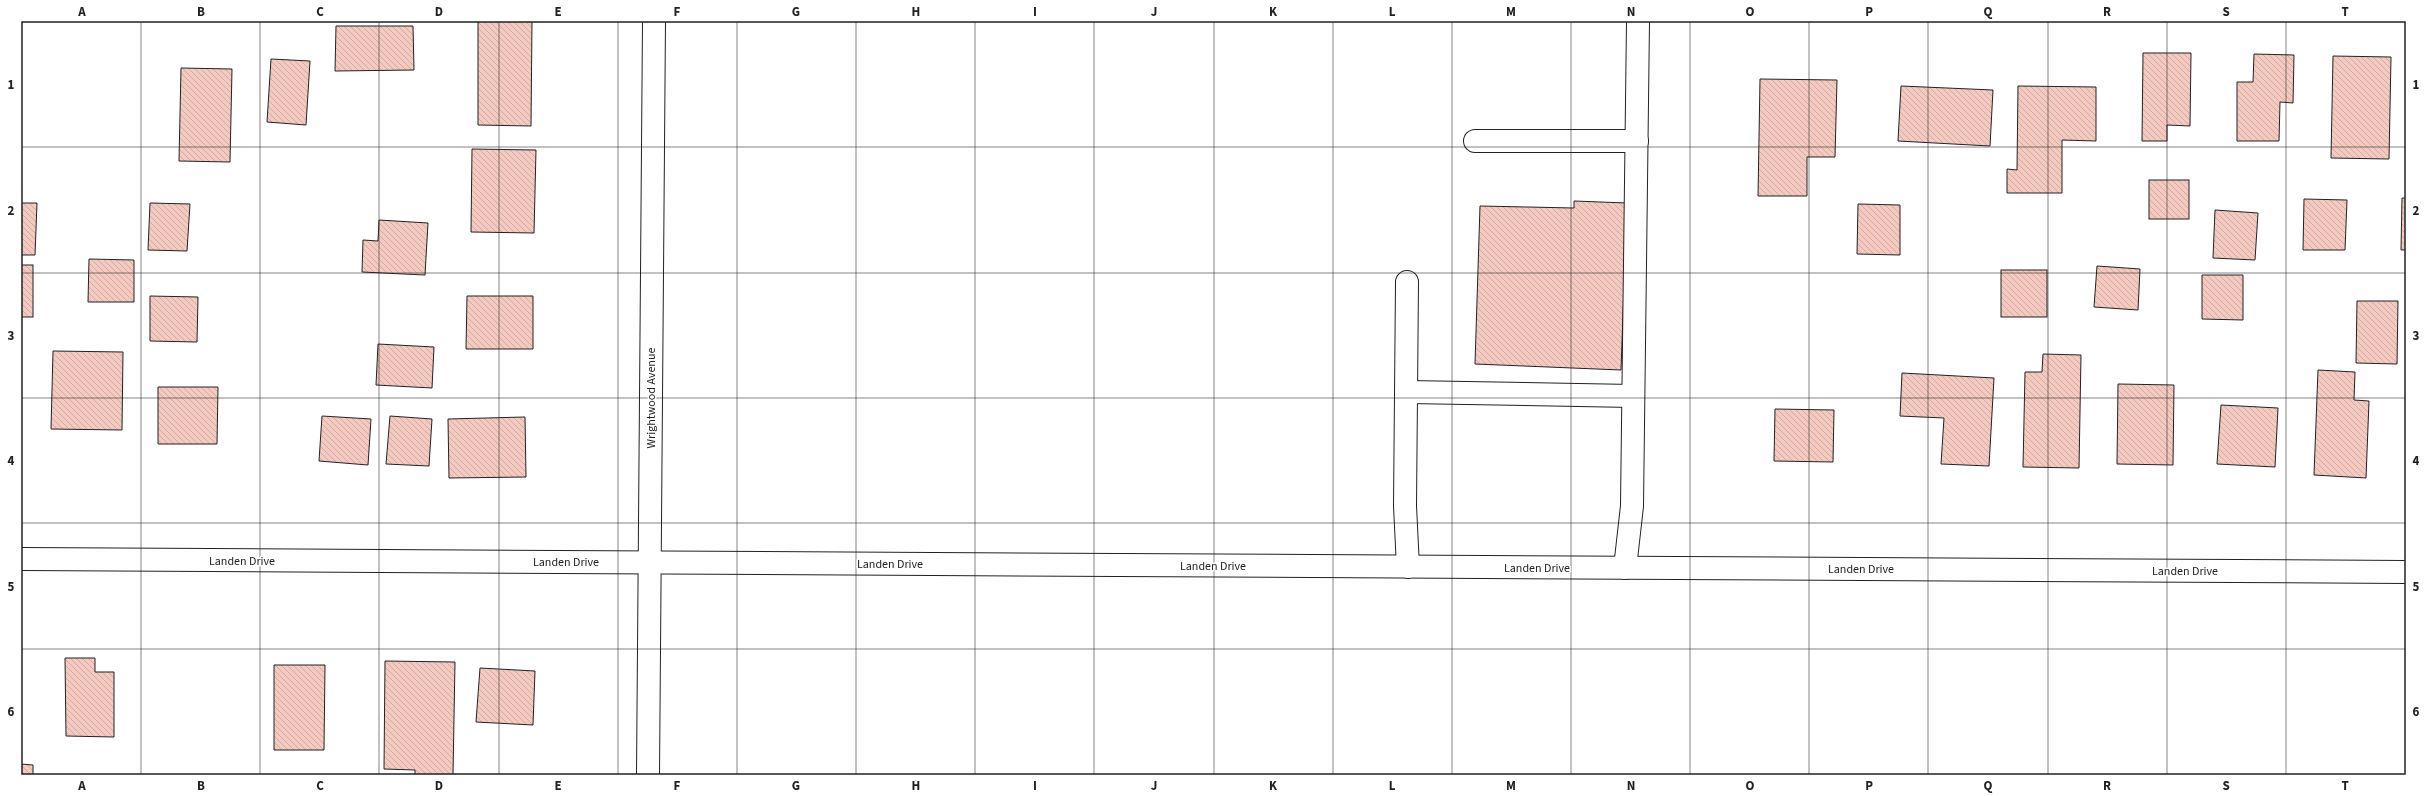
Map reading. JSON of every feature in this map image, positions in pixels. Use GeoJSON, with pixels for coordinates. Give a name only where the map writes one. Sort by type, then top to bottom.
{"type":"FeatureCollection","features":[{"type":"Feature","properties":{"kind":"street","name":"Wrightwood Avenue"},"geometry":{"type":"LineString","coordinates":[[648,775],[654,21]]}},
{"type":"Feature","properties":{"kind":"street"},"geometry":{"type":"LineString","coordinates":[[1625,568],[1632,506],[1638,21]]}},
{"type":"Feature","properties":{"kind":"street"},"geometry":{"type":"LineString","coordinates":[[1474,141],[1637,142]]}},
{"type":"Feature","properties":{"kind":"street"},"geometry":{"type":"LineString","coordinates":[[1407,282],[1405,506],[1408,567]]}},
{"type":"Feature","properties":{"kind":"street"},"geometry":{"type":"LineString","coordinates":[[1406,392],[1633,396]]}},
{"type":"Feature","properties":{"kind":"street","name":"Landen Drive"},"geometry":{"type":"LineString","coordinates":[[21,559],[2406,572]]}},
{"type":"Feature","properties":{"kind":"building"},"geometry":{"type":"Polygon","coordinates":[[[478,21],[532,21],[531,126],[478,125],[478,21]]]}},
{"type":"Feature","properties":{"kind":"building"},"geometry":{"type":"Polygon","coordinates":[[[336,26],[413,26],[414,70],[335,71],[336,26]]]}},
{"type":"Feature","properties":{"kind":"building"},"geometry":{"type":"Polygon","coordinates":[[[2143,53],[2191,53],[2190,126],[2167,125],[2167,141],[2142,141],[2143,53]]]}},
{"type":"Feature","properties":{"kind":"building"},"geometry":{"type":"Polygon","coordinates":[[[2254,54],[2294,55],[2293,103],[2280,102],[2279,141],[2237,141],[2237,82],[2253,82],[2254,54]]]}},
{"type":"Feature","properties":{"kind":"building"},"geometry":{"type":"Polygon","coordinates":[[[2333,56],[2391,57],[2389,159],[2331,158],[2333,56]]]}},
{"type":"Feature","properties":{"kind":"building"},"geometry":{"type":"Polygon","coordinates":[[[271,59],[310,61],[306,125],[267,122],[271,59]]]}},
{"type":"Feature","properties":{"kind":"building"},"geometry":{"type":"Polygon","coordinates":[[[181,68],[232,69],[230,162],[179,161],[181,68]]]}},
{"type":"Feature","properties":{"kind":"building"},"geometry":{"type":"Polygon","coordinates":[[[1760,79],[1837,80],[1835,157],[1807,157],[1807,196],[1758,196],[1760,79]]]}},
{"type":"Feature","properties":{"kind":"building"},"geometry":{"type":"Polygon","coordinates":[[[1901,86],[1993,90],[1990,146],[1898,141],[1901,86]]]}},
{"type":"Feature","properties":{"kind":"building"},"geometry":{"type":"Polygon","coordinates":[[[2018,86],[2096,87],[2096,141],[2062,140],[2062,193],[2007,193],[2007,169],[2017,170],[2018,86]]]}},
{"type":"Feature","properties":{"kind":"building"},"geometry":{"type":"Polygon","coordinates":[[[472,149],[536,150],[534,233],[471,232],[472,149]]]}},
{"type":"Feature","properties":{"kind":"building"},"geometry":{"type":"Polygon","coordinates":[[[2149,180],[2189,180],[2189,219],[2149,219],[2149,180]]]}},
{"type":"Feature","properties":{"kind":"building"},"geometry":{"type":"Polygon","coordinates":[[[2402,198],[2406,198],[2406,250],[2401,250],[2402,198]]]}},
{"type":"Feature","properties":{"kind":"building"},"geometry":{"type":"Polygon","coordinates":[[[2304,199],[2347,200],[2345,250],[2303,250],[2304,199]]]}},
{"type":"Feature","properties":{"kind":"building"},"geometry":{"type":"Polygon","coordinates":[[[1574,201],[1627,203],[1621,370],[1475,364],[1480,206],[1574,208],[1574,201]]]}},
{"type":"Feature","properties":{"kind":"building"},"geometry":{"type":"Polygon","coordinates":[[[21,203],[37,203],[35,255],[21,255],[21,203]]]}},
{"type":"Feature","properties":{"kind":"building"},"geometry":{"type":"Polygon","coordinates":[[[150,203],[190,204],[187,251],[148,250],[150,203]]]}},
{"type":"Feature","properties":{"kind":"building"},"geometry":{"type":"Polygon","coordinates":[[[1858,204],[1900,205],[1900,255],[1857,254],[1858,204]]]}},
{"type":"Feature","properties":{"kind":"building"},"geometry":{"type":"Polygon","coordinates":[[[2215,210],[2258,213],[2255,260],[2213,258],[2215,210]]]}},
{"type":"Feature","properties":{"kind":"building"},"geometry":{"type":"Polygon","coordinates":[[[379,220],[428,223],[425,275],[362,272],[363,240],[378,241],[379,220]]]}},
{"type":"Feature","properties":{"kind":"building"},"geometry":{"type":"Polygon","coordinates":[[[89,259],[134,260],[134,302],[88,302],[89,259]]]}},
{"type":"Feature","properties":{"kind":"building"},"geometry":{"type":"Polygon","coordinates":[[[21,265],[33,265],[33,317],[21,317],[21,265]]]}},
{"type":"Feature","properties":{"kind":"building"},"geometry":{"type":"Polygon","coordinates":[[[2097,266],[2140,269],[2138,310],[2094,307],[2097,266]]]}},
{"type":"Feature","properties":{"kind":"building"},"geometry":{"type":"Polygon","coordinates":[[[2001,270],[2047,270],[2047,317],[2001,317],[2001,270]]]}},
{"type":"Feature","properties":{"kind":"building"},"geometry":{"type":"Polygon","coordinates":[[[2202,275],[2243,275],[2243,320],[2202,319],[2202,275]]]}},
{"type":"Feature","properties":{"kind":"building"},"geometry":{"type":"Polygon","coordinates":[[[150,296],[198,297],[197,342],[150,341],[150,296]]]}},
{"type":"Feature","properties":{"kind":"building"},"geometry":{"type":"Polygon","coordinates":[[[467,296],[533,296],[533,349],[466,349],[467,296]]]}},
{"type":"Feature","properties":{"kind":"building"},"geometry":{"type":"Polygon","coordinates":[[[2357,301],[2398,301],[2397,364],[2356,363],[2357,301]]]}},
{"type":"Feature","properties":{"kind":"building"},"geometry":{"type":"Polygon","coordinates":[[[378,344],[434,347],[432,388],[376,385],[378,344]]]}},
{"type":"Feature","properties":{"kind":"building"},"geometry":{"type":"Polygon","coordinates":[[[53,351],[123,352],[122,430],[51,429],[53,351]]]}},
{"type":"Feature","properties":{"kind":"building"},"geometry":{"type":"Polygon","coordinates":[[[2043,354],[2081,355],[2079,468],[2023,467],[2025,372],[2042,372],[2043,354]]]}},
{"type":"Feature","properties":{"kind":"building"},"geometry":{"type":"Polygon","coordinates":[[[2318,370],[2355,372],[2354,400],[2369,401],[2366,478],[2314,475],[2318,370]]]}},
{"type":"Feature","properties":{"kind":"building"},"geometry":{"type":"Polygon","coordinates":[[[1902,373],[1994,378],[1989,466],[1941,464],[1944,418],[1900,416],[1902,373]]]}},
{"type":"Feature","properties":{"kind":"building"},"geometry":{"type":"Polygon","coordinates":[[[2118,384],[2174,385],[2173,465],[2117,464],[2118,384]]]}},
{"type":"Feature","properties":{"kind":"building"},"geometry":{"type":"Polygon","coordinates":[[[158,387],[218,387],[217,444],[158,444],[158,387]]]}},
{"type":"Feature","properties":{"kind":"building"},"geometry":{"type":"Polygon","coordinates":[[[2221,405],[2278,408],[2275,467],[2217,464],[2221,405]]]}},
{"type":"Feature","properties":{"kind":"building"},"geometry":{"type":"Polygon","coordinates":[[[1775,409],[1834,410],[1833,462],[1774,461],[1775,409]]]}},
{"type":"Feature","properties":{"kind":"building"},"geometry":{"type":"Polygon","coordinates":[[[322,416],[371,419],[368,465],[319,461],[322,416]]]}},
{"type":"Feature","properties":{"kind":"building"},"geometry":{"type":"Polygon","coordinates":[[[390,416],[432,419],[429,466],[386,464],[390,416]]]}},
{"type":"Feature","properties":{"kind":"building"},"geometry":{"type":"Polygon","coordinates":[[[525,417],[526,477],[449,478],[448,419],[525,417]]]}},
{"type":"Feature","properties":{"kind":"building"},"geometry":{"type":"Polygon","coordinates":[[[65,658],[95,658],[95,672],[114,672],[114,737],[66,736],[65,658]]]}},
{"type":"Feature","properties":{"kind":"building"},"geometry":{"type":"Polygon","coordinates":[[[385,661],[455,662],[453,775],[415,775],[415,770],[384,769],[385,661]]]}},
{"type":"Feature","properties":{"kind":"building"},"geometry":{"type":"Polygon","coordinates":[[[274,665],[325,665],[324,750],[274,750],[274,665]]]}},
{"type":"Feature","properties":{"kind":"building"},"geometry":{"type":"Polygon","coordinates":[[[480,668],[535,671],[533,725],[476,722],[480,668]]]}},
{"type":"Feature","properties":{"kind":"building"},"geometry":{"type":"Polygon","coordinates":[[[21,764],[33,765],[33,775],[21,775],[21,764]]]}}]}
